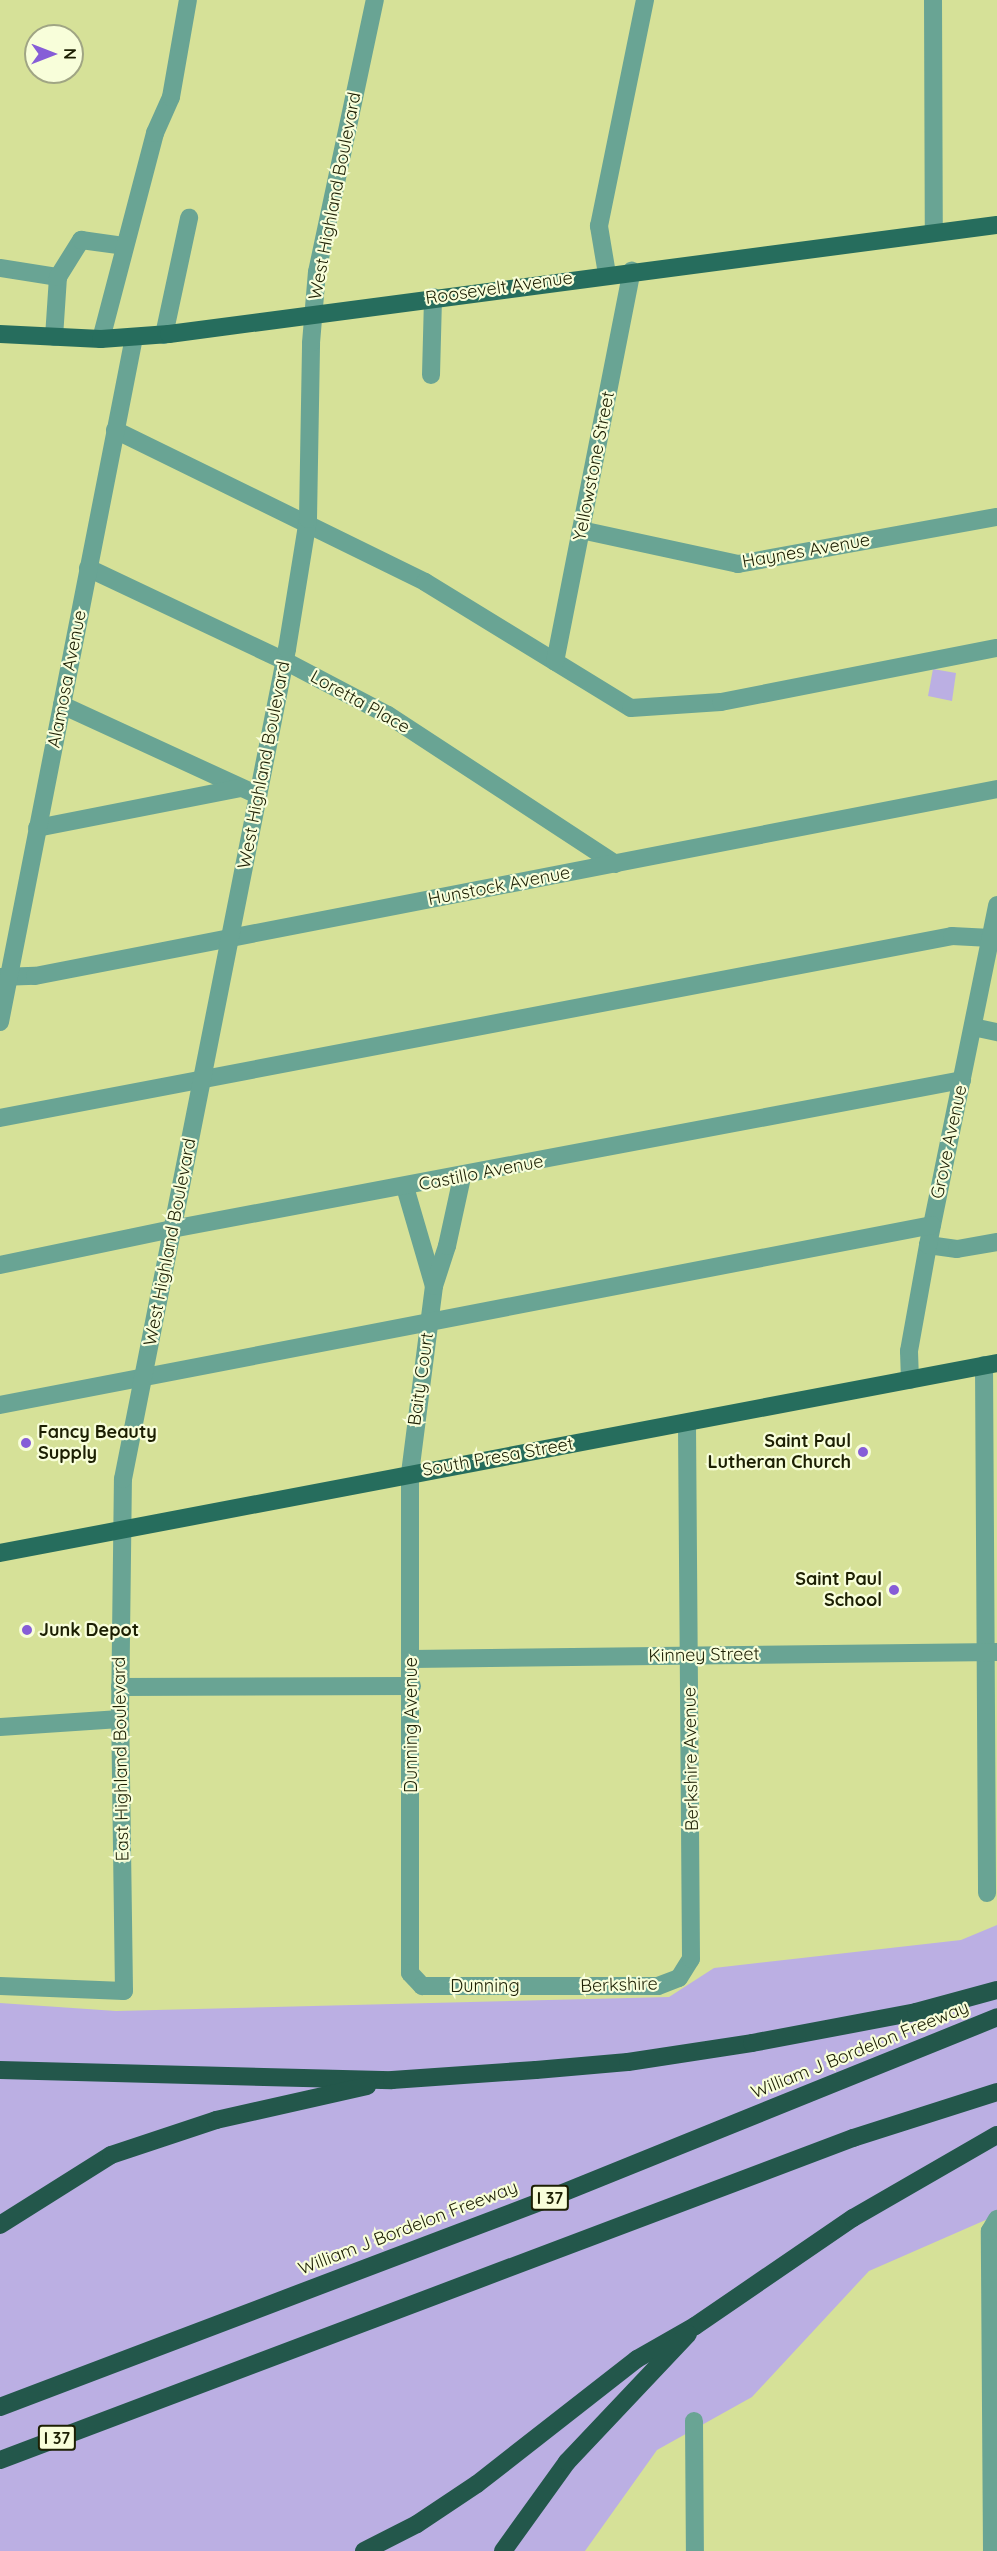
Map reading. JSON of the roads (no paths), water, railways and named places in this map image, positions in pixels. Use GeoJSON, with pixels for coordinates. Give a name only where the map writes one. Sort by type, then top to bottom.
{"type":"FeatureCollection","features":[{"type":"Feature","properties":{"kind":"highway"},"geometry":{"type":"LineString","coordinates":[[0,2070],[392,2080],[628,2062],[916,2012],[997,1990]]}},
{"type":"Feature","properties":{"kind":"highway","name":"William J Bordelon Freeway"},"geometry":{"type":"LineString","coordinates":[[0,2407],[544,2200],[997,2017]]}},
{"type":"Feature","properties":{"kind":"highway"},"geometry":{"type":"LineString","coordinates":[[0,2225],[111,2155],[216,2120],[392,2080]]}},
{"type":"Feature","properties":{"kind":"highway","name":"I 37"},"geometry":{"type":"LineString","coordinates":[[0,2460],[854,2138],[997,2092]]}},
{"type":"Feature","properties":{"kind":"highway"},"geometry":{"type":"LineString","coordinates":[[364,2551],[447,2504],[637,2359],[695,2325],[852,2218],[997,2135]]}},
{"type":"Feature","properties":{"kind":"highway"},"geometry":{"type":"LineString","coordinates":[[503,2551],[575,2453],[664,2363],[695,2325]]}},
{"type":"Feature","properties":{"kind":"main road","name":"Roosevelt Avenue"},"geometry":{"type":"LineString","coordinates":[[0,334],[100,339],[164,335],[632,270],[997,225]]}},
{"type":"Feature","properties":{"kind":"main road","name":"South Presa Street"},"geometry":{"type":"LineString","coordinates":[[0,1553],[120,1528],[687,1424],[991,1364]]}},
{"type":"Feature","properties":{"kind":"street"},"geometry":{"type":"LineString","coordinates":[[100,339],[155,133],[171,97],[188,0]]}},
{"type":"Feature","properties":{"kind":"street","name":"West Highland Boulevard"},"geometry":{"type":"LineString","coordinates":[[120,1528],[123,1479],[285,661],[308,525],[313,313],[317,272],[375,0]]}},
{"type":"Feature","properties":{"kind":"street"},"geometry":{"type":"LineString","coordinates":[[607,274],[599,226],[645,0]]}},
{"type":"Feature","properties":{"kind":"street"},"geometry":{"type":"LineString","coordinates":[[933,0],[934,232]]}},
{"type":"Feature","properties":{"kind":"street"},"geometry":{"type":"LineString","coordinates":[[164,335],[189,218]]}},
{"type":"Feature","properties":{"kind":"street"},"geometry":{"type":"LineString","coordinates":[[54,337],[58,277],[81,240],[124,246]]}},
{"type":"Feature","properties":{"kind":"street"},"geometry":{"type":"LineString","coordinates":[[0,268],[58,277]]}},
{"type":"Feature","properties":{"kind":"street","name":"Yellowstone Street"},"geometry":{"type":"LineString","coordinates":[[555,662],[632,270]]}},
{"type":"Feature","properties":{"kind":"street"},"geometry":{"type":"LineString","coordinates":[[431,375],[433,297]]}},
{"type":"Feature","properties":{"kind":"street","name":"Alamosa Avenue"},"geometry":{"type":"LineString","coordinates":[[0,1022],[4,977],[62,705],[134,337]]}},
{"type":"Feature","properties":{"kind":"street"},"geometry":{"type":"LineString","coordinates":[[115,430],[193,465],[425,582],[631,708],[721,702],[997,648]]}},
{"type":"Feature","properties":{"kind":"street","name":"Haynes Avenue"},"geometry":{"type":"LineString","coordinates":[[581,530],[738,564],[997,517]]}},
{"type":"Feature","properties":{"kind":"street","name":"Loretta Place"},"geometry":{"type":"LineString","coordinates":[[88,568],[285,661],[388,715],[616,864]]}},
{"type":"Feature","properties":{"kind":"street"},"geometry":{"type":"LineString","coordinates":[[62,705],[258,795]]}},
{"type":"Feature","properties":{"kind":"street"},"geometry":{"type":"LineString","coordinates":[[37,828],[207,798],[241,788]]}},
{"type":"Feature","properties":{"kind":"street","name":"Hunstock Avenue"},"geometry":{"type":"LineString","coordinates":[[4,977],[616,864],[997,789]]}},
{"type":"Feature","properties":{"kind":"street","name":"Grove Avenue"},"geometry":{"type":"LineString","coordinates":[[910,1380],[909,1351],[928,1245],[997,905]]}},
{"type":"Feature","properties":{"kind":"street"},"geometry":{"type":"LineString","coordinates":[[0,1118],[952,936],[992,938]]}},
{"type":"Feature","properties":{"kind":"street"},"geometry":{"type":"LineString","coordinates":[[973,1027],[997,1032]]}},
{"type":"Feature","properties":{"kind":"street","name":"Castillo Avenue"},"geometry":{"type":"LineString","coordinates":[[0,1265],[172,1229],[462,1177],[962,1080]]}},
{"type":"Feature","properties":{"kind":"street","name":"Baity Court"},"geometry":{"type":"LineString","coordinates":[[410,1473],[434,1286],[447,1246],[462,1177]]}},
{"type":"Feature","properties":{"kind":"street","name":"Baity Court"},"geometry":{"type":"LineString","coordinates":[[405,1187],[434,1286]]}},
{"type":"Feature","properties":{"kind":"street"},"geometry":{"type":"LineString","coordinates":[[0,1405],[932,1225]]}},
{"type":"Feature","properties":{"kind":"street"},"geometry":{"type":"LineString","coordinates":[[928,1245],[957,1249],[997,1242]]}},
{"type":"Feature","properties":{"kind":"street"},"geometry":{"type":"LineString","coordinates":[[987,1893],[991,1652],[991,1364]]}},
{"type":"Feature","properties":{"kind":"street","name":"Berkshire Avenue"},"geometry":{"type":"LineString","coordinates":[[675,1980],[691,1959],[692,1944],[687,1424]]}},
{"type":"Feature","properties":{"kind":"street","name":"Dunning Avenue"},"geometry":{"type":"LineString","coordinates":[[410,1473],[412,1976]]}},
{"type":"Feature","properties":{"kind":"street","name":"East Highland Boulevard"},"geometry":{"type":"LineString","coordinates":[[0,1986],[124,1991],[120,1528]]}},
{"type":"Feature","properties":{"kind":"street","name":"Kinney Street"},"geometry":{"type":"LineString","coordinates":[[412,1659],[991,1652]]}},
{"type":"Feature","properties":{"kind":"street"},"geometry":{"type":"LineString","coordinates":[[120,1687],[412,1686]]}},
{"type":"Feature","properties":{"kind":"street"},"geometry":{"type":"LineString","coordinates":[[0,1727],[120,1719]]}},
{"type":"Feature","properties":{"kind":"street","name":"Dunning"},"geometry":{"type":"LineString","coordinates":[[412,1976],[422,1986],[561,1987]]}},
{"type":"Feature","properties":{"kind":"street","name":"Berkshire"},"geometry":{"type":"LineString","coordinates":[[561,1987],[658,1986],[675,1980]]}},
{"type":"Feature","properties":{"kind":"street"},"geometry":{"type":"LineString","coordinates":[[992,2551],[990,2231],[997,2219]]}},
{"type":"Feature","properties":{"kind":"street"},"geometry":{"type":"LineString","coordinates":[[694,2421],[695,2551]]}},
{"type":"Feature","properties":{"kind":"place","name":"Fancy Beauty Supply"},"geometry":{"type":"Point","coordinates":[26,1443]}},
{"type":"Feature","properties":{"kind":"place","name":"Saint Paul Lutheran Church"},"geometry":{"type":"Point","coordinates":[863,1452]}},
{"type":"Feature","properties":{"kind":"place","name":"Saint Paul School"},"geometry":{"type":"Point","coordinates":[894,1590]}},
{"type":"Feature","properties":{"kind":"place","name":"Junk Depot"},"geometry":{"type":"Point","coordinates":[27,1630]}}]}
